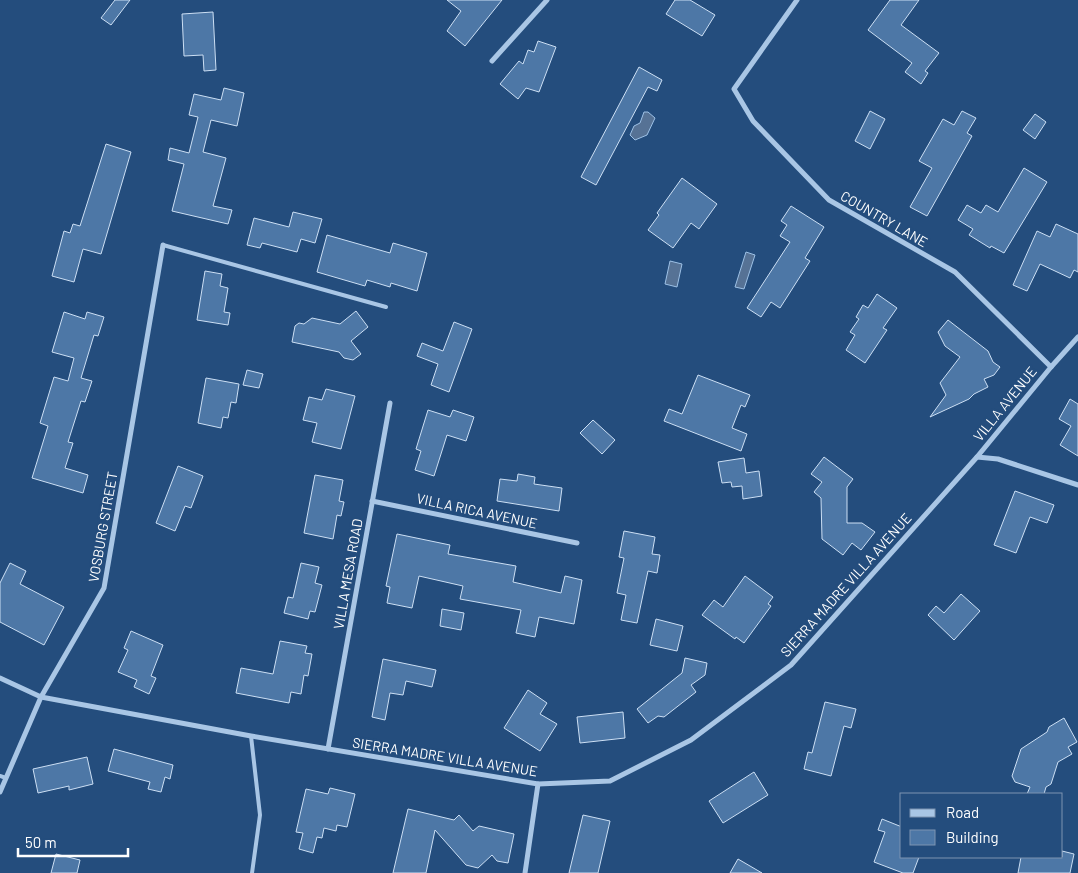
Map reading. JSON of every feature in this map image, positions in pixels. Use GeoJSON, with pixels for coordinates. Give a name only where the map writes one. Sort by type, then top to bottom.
{"type":"FeatureCollection","features":[{"type":"Feature","properties":{"kind":"street"},"geometry":{"type":"LineString","coordinates":[[492,62],[547,0]]}},
{"type":"Feature","properties":{"kind":"street","name":"COUNTRY LANE"},"geometry":{"type":"LineString","coordinates":[[797,0],[734,89],[753,121],[829,200],[955,272],[1051,367]]}},
{"type":"Feature","properties":{"kind":"street","name":"VOSBURG STREET"},"geometry":{"type":"LineString","coordinates":[[0,792],[3,777],[41,697],[104,588],[163,245]]}},
{"type":"Feature","properties":{"kind":"street"},"geometry":{"type":"LineString","coordinates":[[1051,367],[1078,337]]}},
{"type":"Feature","properties":{"kind":"street","name":"VILLA AVENUE"},"geometry":{"type":"LineString","coordinates":[[977,457],[1051,367]]}},
{"type":"Feature","properties":{"kind":"street","name":"VILLA MESA ROAD"},"geometry":{"type":"LineString","coordinates":[[328,749],[390,404]]}},
{"type":"Feature","properties":{"kind":"street"},"geometry":{"type":"LineString","coordinates":[[977,457],[998,459],[1078,485]]}},
{"type":"Feature","properties":{"kind":"street","name":"SIERRA MADRE VILLA AVENUE"},"geometry":{"type":"LineString","coordinates":[[0,678],[41,697],[251,736],[538,784],[610,781],[691,740],[791,665],[977,457]]}},
{"type":"Feature","properties":{"kind":"street","name":"VILLA RICA AVENUE"},"geometry":{"type":"LineString","coordinates":[[372,501],[577,544]]}},
{"type":"Feature","properties":{"kind":"street"},"geometry":{"type":"LineString","coordinates":[[525,873],[538,784]]}},
{"type":"Feature","properties":{"kind":"lane"},"geometry":{"type":"LineString","coordinates":[[163,245],[386,307]]}},
{"type":"Feature","properties":{"kind":"lane"},"geometry":{"type":"LineString","coordinates":[[251,736],[260,814],[252,873]]}},
{"type":"Feature","properties":{"kind":"water"},"geometry":{"type":"Polygon","coordinates":[[[644,112],[648,112],[655,118],[647,135],[635,140],[630,135],[634,126],[640,123],[644,112]]]}},
{"type":"Feature","properties":{"kind":"water"},"geometry":{"type":"Polygon","coordinates":[[[746,252],[755,255],[744,289],[735,287],[746,252]]]}},
{"type":"Feature","properties":{"kind":"water"},"geometry":{"type":"Polygon","coordinates":[[[670,261],[682,264],[677,287],[665,284],[670,261]]]}},
{"type":"Feature","properties":{"kind":"building"},"geometry":{"type":"Polygon","coordinates":[[[115,0],[130,0],[111,25],[101,18],[115,0]]]}},
{"type":"Feature","properties":{"kind":"building"},"geometry":{"type":"Polygon","coordinates":[[[447,0],[502,0],[465,46],[447,31],[461,11],[447,0]]]}},
{"type":"Feature","properties":{"kind":"building"},"geometry":{"type":"Polygon","coordinates":[[[675,0],[690,0],[715,15],[702,36],[666,14],[675,0]]]}},
{"type":"Feature","properties":{"kind":"building"},"geometry":{"type":"Polygon","coordinates":[[[890,0],[919,0],[901,25],[939,53],[925,71],[928,73],[921,84],[905,72],[912,63],[868,30],[890,0]]]}},
{"type":"Feature","properties":{"kind":"building"},"geometry":{"type":"Polygon","coordinates":[[[213,12],[216,70],[204,71],[203,55],[184,56],[182,14],[213,12]]]}},
{"type":"Feature","properties":{"kind":"building"},"geometry":{"type":"Polygon","coordinates":[[[538,41],[556,47],[539,92],[526,88],[518,99],[500,84],[519,61],[523,64],[528,50],[534,52],[538,41]]]}},
{"type":"Feature","properties":{"kind":"building"},"geometry":{"type":"Polygon","coordinates":[[[639,67],[662,80],[657,91],[648,87],[596,185],[581,177],[639,67]]]}},
{"type":"Feature","properties":{"kind":"building"},"geometry":{"type":"Polygon","coordinates":[[[224,88],[244,93],[237,126],[211,120],[203,152],[226,158],[213,206],[232,210],[228,224],[172,211],[184,164],[168,160],[170,148],[189,153],[198,117],[189,115],[194,94],[221,100],[224,88]]]}},
{"type":"Feature","properties":{"kind":"building"},"geometry":{"type":"Polygon","coordinates":[[[870,111],[885,119],[870,149],[855,141],[870,111]]]}},
{"type":"Feature","properties":{"kind":"building"},"geometry":{"type":"Polygon","coordinates":[[[962,111],[976,118],[967,133],[972,136],[927,216],[910,207],[932,168],[919,161],[943,119],[954,125],[962,111]]]}},
{"type":"Feature","properties":{"kind":"building"},"geometry":{"type":"Polygon","coordinates":[[[1035,114],[1046,122],[1035,139],[1023,130],[1035,114]]]}},
{"type":"Feature","properties":{"kind":"building"},"geometry":{"type":"Polygon","coordinates":[[[106,144],[131,152],[101,254],[83,249],[74,282],[52,276],[64,231],[70,233],[73,224],[80,226],[106,144]]]}},
{"type":"Feature","properties":{"kind":"building"},"geometry":{"type":"Polygon","coordinates":[[[1024,168],[1047,182],[1004,253],[991,246],[990,248],[969,235],[973,229],[958,220],[967,205],[981,213],[986,205],[998,212],[1024,168]]]}},
{"type":"Feature","properties":{"kind":"building"},"geometry":{"type":"Polygon","coordinates":[[[682,178],[717,204],[699,229],[691,223],[673,248],[648,230],[659,215],[657,213],[682,178]]]}},
{"type":"Feature","properties":{"kind":"building"},"geometry":{"type":"Polygon","coordinates":[[[791,206],[824,227],[805,258],[810,261],[780,308],[771,302],[761,317],[747,308],[790,242],[780,236],[787,225],[781,221],[791,206]]]}},
{"type":"Feature","properties":{"kind":"building"},"geometry":{"type":"Polygon","coordinates":[[[293,212],[322,219],[315,243],[301,239],[297,252],[262,243],[260,248],[247,245],[254,218],[289,227],[293,212]]]}},
{"type":"Feature","properties":{"kind":"building"},"geometry":{"type":"Polygon","coordinates":[[[1056,224],[1078,234],[1078,272],[1074,270],[1070,278],[1040,264],[1027,291],[1013,285],[1037,231],[1050,237],[1056,224]]]}},
{"type":"Feature","properties":{"kind":"building"},"geometry":{"type":"Polygon","coordinates":[[[327,235],[390,253],[393,243],[427,253],[417,291],[391,283],[390,287],[367,280],[365,286],[317,272],[327,235]]]}},
{"type":"Feature","properties":{"kind":"building"},"geometry":{"type":"Polygon","coordinates":[[[205,271],[222,274],[220,286],[228,288],[224,312],[230,313],[228,325],[197,320],[205,271]]]}},
{"type":"Feature","properties":{"kind":"building"},"geometry":{"type":"Polygon","coordinates":[[[877,294],[897,308],[883,328],[887,330],[865,363],[846,350],[855,335],[850,332],[859,319],[856,317],[863,305],[868,308],[877,294]]]}},
{"type":"Feature","properties":{"kind":"building"},"geometry":{"type":"Polygon","coordinates":[[[356,311],[368,327],[351,341],[361,354],[353,360],[344,358],[339,352],[292,342],[295,326],[299,323],[304,324],[312,318],[340,324],[356,311]]]}},
{"type":"Feature","properties":{"kind":"building"},"geometry":{"type":"Polygon","coordinates":[[[64,312],[85,319],[87,312],[104,317],[98,336],[94,335],[81,378],[92,381],[85,402],[81,401],[68,442],[73,443],[65,468],[88,475],[83,493],[32,478],[48,426],[40,423],[54,377],[68,381],[74,358],[52,352],[64,312]]]}},
{"type":"Feature","properties":{"kind":"building"},"geometry":{"type":"Polygon","coordinates":[[[948,320],[988,351],[993,362],[1000,367],[994,375],[984,379],[988,387],[974,394],[969,399],[930,417],[946,395],[940,383],[960,357],[945,346],[938,332],[948,320]]]}},
{"type":"Feature","properties":{"kind":"building"},"geometry":{"type":"Polygon","coordinates":[[[454,322],[472,329],[449,392],[431,385],[438,364],[417,356],[422,343],[443,351],[454,322]]]}},
{"type":"Feature","properties":{"kind":"building"},"geometry":{"type":"Polygon","coordinates":[[[247,370],[263,374],[259,388],[243,385],[247,370]]]}},
{"type":"Feature","properties":{"kind":"building"},"geometry":{"type":"Polygon","coordinates":[[[698,375],[750,395],[745,407],[741,405],[732,428],[747,434],[741,451],[664,421],[669,409],[682,414],[698,375]]]}},
{"type":"Feature","properties":{"kind":"building"},"geometry":{"type":"Polygon","coordinates":[[[206,378],[239,384],[236,403],[231,402],[228,418],[223,417],[221,428],[198,423],[206,378]]]}},
{"type":"Feature","properties":{"kind":"building"},"geometry":{"type":"Polygon","coordinates":[[[326,389],[355,396],[341,449],[312,442],[317,423],[303,420],[309,397],[322,400],[326,389]]]}},
{"type":"Feature","properties":{"kind":"building"},"geometry":{"type":"Polygon","coordinates":[[[1070,399],[1078,404],[1078,456],[1060,445],[1071,426],[1059,419],[1070,399]]]}},
{"type":"Feature","properties":{"kind":"building"},"geometry":{"type":"Polygon","coordinates":[[[428,410],[450,417],[453,410],[474,417],[466,441],[447,435],[434,476],[415,470],[421,451],[416,449],[428,410]]]}},
{"type":"Feature","properties":{"kind":"building"},"geometry":{"type":"Polygon","coordinates":[[[593,420],[615,440],[602,454],[580,433],[593,420]]]}},
{"type":"Feature","properties":{"kind":"building"},"geometry":{"type":"Polygon","coordinates":[[[824,457],[853,479],[847,487],[847,523],[862,523],[875,532],[861,550],[852,543],[843,555],[822,539],[821,498],[814,492],[822,482],[811,474],[824,457]]]}},
{"type":"Feature","properties":{"kind":"building"},"geometry":{"type":"Polygon","coordinates":[[[744,458],[746,473],[759,471],[762,496],[743,499],[742,486],[732,487],[731,482],[722,483],[718,462],[744,458]]]}},
{"type":"Feature","properties":{"kind":"building"},"geometry":{"type":"Polygon","coordinates":[[[178,466],[203,476],[191,508],[185,506],[175,531],[156,523],[178,466]]]}},
{"type":"Feature","properties":{"kind":"building"},"geometry":{"type":"Polygon","coordinates":[[[518,474],[535,477],[534,484],[562,488],[559,511],[497,501],[500,479],[517,481],[518,474]]]}},
{"type":"Feature","properties":{"kind":"building"},"geometry":{"type":"Polygon","coordinates":[[[315,475],[343,480],[339,501],[344,502],[341,516],[337,515],[333,539],[304,533],[315,475]]]}},
{"type":"Feature","properties":{"kind":"building"},"geometry":{"type":"Polygon","coordinates":[[[1015,491],[1054,505],[1047,523],[1030,517],[1016,553],[994,545],[1015,491]]]}},
{"type":"Feature","properties":{"kind":"building"},"geometry":{"type":"Polygon","coordinates":[[[624,531],[655,537],[652,554],[660,555],[657,573],[648,571],[637,623],[621,620],[626,595],[617,593],[624,558],[619,557],[624,531]]]}},
{"type":"Feature","properties":{"kind":"building"},"geometry":{"type":"Polygon","coordinates":[[[397,534],[450,545],[448,554],[516,566],[513,582],[561,593],[565,576],[582,580],[574,624],[539,617],[535,637],[516,633],[521,610],[460,599],[463,586],[419,576],[412,608],[387,603],[390,587],[386,586],[397,534]]]}},
{"type":"Feature","properties":{"kind":"building"},"geometry":{"type":"Polygon","coordinates":[[[10,563],[26,571],[20,584],[64,607],[44,645],[0,622],[0,583],[10,563]]]}},
{"type":"Feature","properties":{"kind":"building"},"geometry":{"type":"Polygon","coordinates":[[[301,563],[319,567],[315,583],[322,585],[315,612],[310,611],[308,619],[284,613],[288,597],[293,598],[301,563]]]}},
{"type":"Feature","properties":{"kind":"building"},"geometry":{"type":"Polygon","coordinates":[[[745,576],[773,597],[768,604],[771,606],[744,643],[736,637],[735,639],[702,615],[714,600],[723,607],[745,576]]]}},
{"type":"Feature","properties":{"kind":"building"},"geometry":{"type":"Polygon","coordinates":[[[961,594],[980,611],[954,640],[928,615],[936,606],[944,613],[961,594]]]}},
{"type":"Feature","properties":{"kind":"building"},"geometry":{"type":"Polygon","coordinates":[[[442,609],[464,613],[461,630],[440,626],[442,609]]]}},
{"type":"Feature","properties":{"kind":"building"},"geometry":{"type":"Polygon","coordinates":[[[656,619],[683,626],[677,651],[650,645],[656,619]]]}},
{"type":"Feature","properties":{"kind":"building"},"geometry":{"type":"Polygon","coordinates":[[[131,631],[163,645],[151,676],[156,678],[149,694],[134,687],[137,680],[118,672],[128,650],[124,648],[131,631]]]}},
{"type":"Feature","properties":{"kind":"building"},"geometry":{"type":"Polygon","coordinates":[[[280,641],[307,646],[305,653],[312,654],[308,676],[304,675],[301,694],[291,692],[289,703],[236,693],[241,668],[273,674],[280,641]]]}},
{"type":"Feature","properties":{"kind":"building"},"geometry":{"type":"Polygon","coordinates":[[[685,658],[707,663],[705,675],[691,685],[696,692],[664,717],[658,716],[648,723],[637,709],[682,673],[685,658]]]}},
{"type":"Feature","properties":{"kind":"building"},"geometry":{"type":"Polygon","coordinates":[[[383,659],[436,670],[432,687],[406,681],[403,695],[390,693],[385,720],[372,717],[383,659]]]}},
{"type":"Feature","properties":{"kind":"building"},"geometry":{"type":"Polygon","coordinates":[[[528,690],[547,703],[540,714],[557,724],[540,751],[504,728],[528,690]]]}},
{"type":"Feature","properties":{"kind":"building"},"geometry":{"type":"Polygon","coordinates":[[[825,702],[856,709],[851,728],[844,726],[831,776],[804,769],[808,752],[812,753],[825,702]]]}},
{"type":"Feature","properties":{"kind":"building"},"geometry":{"type":"Polygon","coordinates":[[[623,712],[625,738],[580,743],[577,717],[623,712]]]}},
{"type":"Feature","properties":{"kind":"building"},"geometry":{"type":"Polygon","coordinates":[[[1064,718],[1077,742],[1068,747],[1072,754],[1058,762],[1051,784],[1046,787],[1044,793],[1027,793],[1030,787],[1015,782],[1012,776],[1021,749],[1047,732],[1049,727],[1064,718]]]}},
{"type":"Feature","properties":{"kind":"building"},"geometry":{"type":"Polygon","coordinates":[[[114,749],[173,765],[170,779],[165,777],[161,792],[148,789],[150,782],[108,771],[114,749]]]}},
{"type":"Feature","properties":{"kind":"building"},"geometry":{"type":"Polygon","coordinates":[[[87,757],[93,784],[69,790],[69,786],[38,793],[33,769],[87,757]]]}},
{"type":"Feature","properties":{"kind":"building"},"geometry":{"type":"Polygon","coordinates":[[[754,772],[768,795],[723,823],[709,801],[754,772]]]}},
{"type":"Feature","properties":{"kind":"building"},"geometry":{"type":"Polygon","coordinates":[[[330,788],[355,794],[347,827],[337,825],[336,831],[324,828],[322,838],[317,837],[313,853],[299,849],[303,833],[296,832],[306,789],[328,794],[330,788]]]}},
{"type":"Feature","properties":{"kind":"building"},"geometry":{"type":"Polygon","coordinates":[[[408,809],[454,820],[459,815],[473,831],[479,826],[514,834],[508,863],[497,861],[492,855],[478,868],[466,865],[435,830],[426,873],[393,873],[408,809]]]}},
{"type":"Feature","properties":{"kind":"building"},"geometry":{"type":"Polygon","coordinates":[[[583,815],[610,821],[598,873],[569,873],[583,815]]]}},
{"type":"Feature","properties":{"kind":"building"},"geometry":{"type":"Polygon","coordinates":[[[882,819],[900,826],[900,858],[919,858],[913,873],[903,873],[874,862],[885,832],[878,830],[882,819]]]}},
{"type":"Feature","properties":{"kind":"building"},"geometry":{"type":"Polygon","coordinates":[[[1063,851],[1074,854],[1070,873],[1018,873],[1021,858],[1063,858],[1063,851]]]}},
{"type":"Feature","properties":{"kind":"building"},"geometry":{"type":"Polygon","coordinates":[[[56,854],[80,860],[77,873],[51,873],[56,854]]]}},
{"type":"Feature","properties":{"kind":"building"},"geometry":{"type":"Polygon","coordinates":[[[738,859],[762,873],[730,873],[738,859]]]}}]}
